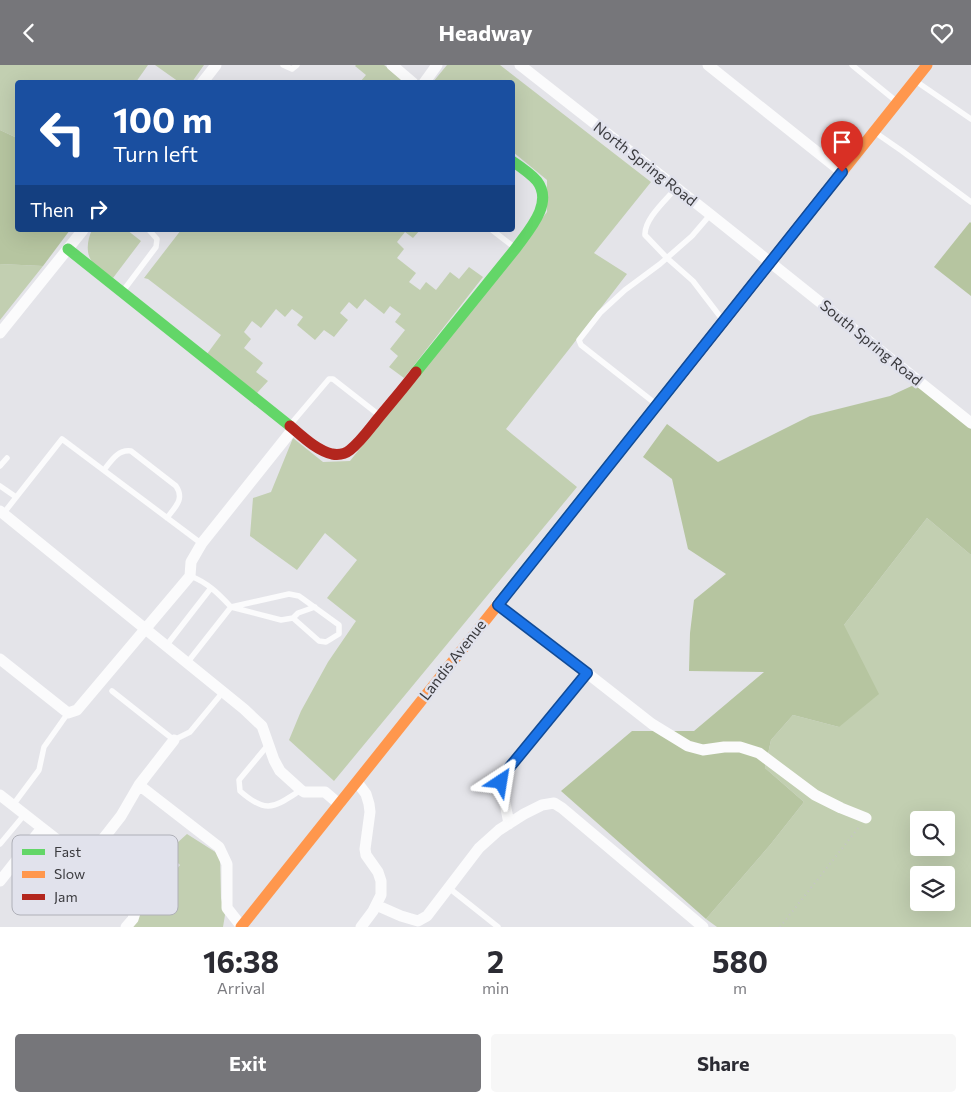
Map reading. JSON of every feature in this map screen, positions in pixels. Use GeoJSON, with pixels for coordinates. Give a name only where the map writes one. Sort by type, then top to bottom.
{"type":"FeatureCollection","features":[{"type":"Feature","properties":{"kind":"main road","name":"Landis Avenue"},"geometry":{"type":"LineString","coordinates":[[242,927],[915,81],[924,66]]}},
{"type":"Feature","properties":{"kind":"main road"},"geometry":{"type":"LineString","coordinates":[[68,249],[322,451],[338,455],[352,450],[516,249],[537,217],[544,198],[542,189],[533,177],[515,163]]}},
{"type":"Feature","properties":{"kind":"street"},"geometry":{"type":"LineString","coordinates":[[204,80],[216,65]]}},
{"type":"Feature","properties":{"kind":"street"},"geometry":{"type":"LineString","coordinates":[[392,65],[410,80]]}},
{"type":"Feature","properties":{"kind":"street"},"geometry":{"type":"LineString","coordinates":[[426,80],[438,65]]}},
{"type":"Feature","properties":{"kind":"street"},"geometry":{"type":"LineString","coordinates":[[708,65],[842,172]]}},
{"type":"Feature","properties":{"kind":"street","name":"North Spring Road"},"geometry":{"type":"LineString","coordinates":[[525,67],[770,263]]}},
{"type":"Feature","properties":{"kind":"street"},"geometry":{"type":"LineString","coordinates":[[0,333],[81,232]]}},
{"type":"Feature","properties":{"kind":"street","name":"South Spring Road"},"geometry":{"type":"LineString","coordinates":[[770,263],[971,423]]}},
{"type":"Feature","properties":{"kind":"street"},"geometry":{"type":"LineString","coordinates":[[0,659],[68,713],[77,710],[190,576],[191,562],[202,543],[291,427]]}},
{"type":"Feature","properties":{"kind":"street"},"geometry":{"type":"LineString","coordinates":[[1,513],[244,709],[262,726],[280,771],[301,790],[304,792],[325,792],[339,804]]}},
{"type":"Feature","properties":{"kind":"street"},"geometry":{"type":"LineString","coordinates":[[498,605],[652,723],[688,746],[703,750],[740,747],[760,753],[815,795],[866,818]]}},
{"type":"Feature","properties":{"kind":"street"},"geometry":{"type":"LineString","coordinates":[[509,823],[501,782],[504,776],[587,673]]}},
{"type":"Feature","properties":{"kind":"street"},"geometry":{"type":"LineString","coordinates":[[106,835],[121,816],[139,785],[174,739]]}},
{"type":"Feature","properties":{"kind":"street"},"geometry":{"type":"LineString","coordinates":[[357,782],[366,794],[370,811],[365,849],[366,855],[378,872],[381,881],[381,895],[361,927]]}},
{"type":"Feature","properties":{"kind":"street"},"geometry":{"type":"LineString","coordinates":[[139,785],[219,847],[227,864],[227,908],[242,927]]}},
{"type":"Feature","properties":{"kind":"street"},"geometry":{"type":"LineString","coordinates":[[0,795],[51,835]]}},
{"type":"Feature","properties":{"kind":"street"},"geometry":{"type":"LineString","coordinates":[[376,905],[420,924],[479,848],[509,823],[542,805],[554,803],[703,927]]}},
{"type":"Feature","properties":{"kind":"street"},"geometry":{"type":"LineString","coordinates":[[36,835],[42,828]]}},
{"type":"Feature","properties":{"kind":"street"},"geometry":{"type":"LineString","coordinates":[[0,881],[12,866]]}},
{"type":"Feature","properties":{"kind":"street"},"geometry":{"type":"LineString","coordinates":[[126,927],[134,915]]}},
{"type":"Feature","properties":{"kind":"lane"},"geometry":{"type":"LineString","coordinates":[[283,65],[292,69],[297,65]]}},
{"type":"Feature","properties":{"kind":"lane"},"geometry":{"type":"LineString","coordinates":[[852,65],[898,102]]}},
{"type":"Feature","properties":{"kind":"lane"},"geometry":{"type":"LineString","coordinates":[[915,81],[971,119]]}},
{"type":"Feature","properties":{"kind":"lane"},"geometry":{"type":"LineString","coordinates":[[874,132],[971,202]]}},
{"type":"Feature","properties":{"kind":"lane"},"geometry":{"type":"LineString","coordinates":[[676,189],[653,215],[645,229],[645,235],[692,281],[723,321]]}},
{"type":"Feature","properties":{"kind":"lane"},"geometry":{"type":"LineString","coordinates":[[656,405],[581,345],[579,340],[606,307],[692,236],[710,215]]}},
{"type":"Feature","properties":{"kind":"lane"},"geometry":{"type":"LineString","coordinates":[[122,293],[156,247],[157,239],[151,232]]}},
{"type":"Feature","properties":{"kind":"lane"},"geometry":{"type":"LineString","coordinates":[[495,232],[516,249]]}},
{"type":"Feature","properties":{"kind":"lane"},"geometry":{"type":"LineString","coordinates":[[291,427],[329,379],[333,379],[380,416]]}},
{"type":"Feature","properties":{"kind":"lane"},"geometry":{"type":"LineString","coordinates":[[1,513],[62,439],[202,543]]}},
{"type":"Feature","properties":{"kind":"lane"},"geometry":{"type":"LineString","coordinates":[[104,470],[119,452],[131,451],[179,490],[178,501],[167,518]]}},
{"type":"Feature","properties":{"kind":"lane"},"geometry":{"type":"LineString","coordinates":[[0,466],[7,458]]}},
{"type":"Feature","properties":{"kind":"lane"},"geometry":{"type":"LineString","coordinates":[[0,486],[16,497]]}},
{"type":"Feature","properties":{"kind":"lane"},"geometry":{"type":"LineString","coordinates":[[190,576],[199,579],[212,588],[231,607],[281,620],[293,618],[298,613],[315,607]]}},
{"type":"Feature","properties":{"kind":"lane"},"geometry":{"type":"LineString","coordinates":[[166,646],[212,588]]}},
{"type":"Feature","properties":{"kind":"lane"},"geometry":{"type":"LineString","coordinates":[[187,663],[231,607],[290,595],[299,596],[339,625],[339,633],[326,642],[319,641],[293,618]]}},
{"type":"Feature","properties":{"kind":"lane"},"geometry":{"type":"LineString","coordinates":[[112,691],[174,739],[190,732],[224,692]]}},
{"type":"Feature","properties":{"kind":"lane"},"geometry":{"type":"LineString","coordinates":[[12,805],[39,770],[44,747],[68,713]]}},
{"type":"Feature","properties":{"kind":"lane"},"geometry":{"type":"LineString","coordinates":[[268,745],[239,780],[240,791],[262,805],[273,806],[301,790]]}},
{"type":"Feature","properties":{"kind":"lane"},"geometry":{"type":"LineString","coordinates":[[0,844],[25,814]]}},
{"type":"Feature","properties":{"kind":"lane"},"geometry":{"type":"LineString","coordinates":[[449,888],[498,927]]}},
{"type":"Feature","properties":{"kind":"path"},"geometry":{"type":"LineString","coordinates":[[780,927],[866,818]]}},
{"type":"Feature","properties":{"kind":"green space"},"geometry":{"type":"Polygon","coordinates":[[[0,65],[148,65],[137,80],[15,80],[15,137],[0,130],[0,65]]]}},
{"type":"Feature","properties":{"kind":"green space"},"geometry":{"type":"Polygon","coordinates":[[[155,65],[204,65],[193,80],[176,80],[155,65]]]}},
{"type":"Feature","properties":{"kind":"green space"},"geometry":{"type":"Polygon","coordinates":[[[384,65],[403,80],[362,80],[366,75],[355,66],[384,65]]]}},
{"type":"Feature","properties":{"kind":"green space"},"geometry":{"type":"Polygon","coordinates":[[[447,65],[500,65],[651,182],[594,253],[627,274],[506,429],[577,487],[334,781],[289,740],[301,711],[328,662],[356,621],[327,598],[357,560],[325,533],[297,570],[250,536],[253,498],[271,492],[293,438],[323,462],[350,461],[547,212],[547,180],[515,154],[515,80],[435,80],[447,65]]]}},
{"type":"Feature","properties":{"kind":"green space"},"geometry":{"type":"Polygon","coordinates":[[[0,130],[15,137],[15,232],[68,232],[43,266],[0,264],[0,130]]]}},
{"type":"Feature","properties":{"kind":"green space"},"geometry":{"type":"Polygon","coordinates":[[[971,223],[971,296],[934,267],[971,223]]]}},
{"type":"Feature","properties":{"kind":"green space"},"geometry":{"type":"Polygon","coordinates":[[[91,232],[130,232],[141,241],[113,278],[91,260],[88,252],[91,232]]]}},
{"type":"Feature","properties":{"kind":"green space"},"geometry":{"type":"Polygon","coordinates":[[[179,232],[405,232],[397,242],[404,249],[397,258],[416,273],[409,282],[420,290],[426,282],[436,290],[450,272],[459,279],[469,267],[483,277],[404,378],[389,367],[398,356],[390,349],[405,330],[395,322],[401,314],[390,306],[384,314],[365,299],[357,309],[349,302],[340,313],[348,320],[334,337],[324,330],[315,340],[297,325],[303,317],[292,309],[285,317],[276,309],[261,328],[252,321],[244,332],[251,339],[244,348],[263,363],[256,372],[268,381],[257,393],[207,354],[221,335],[148,279],[144,278],[179,232]]]}},
{"type":"Feature","properties":{"kind":"green space"},"geometry":{"type":"Polygon","coordinates":[[[405,232],[418,232],[413,238],[405,232]]]}},
{"type":"Feature","properties":{"kind":"green space"},"geometry":{"type":"Polygon","coordinates":[[[0,264],[43,266],[0,320],[0,264]]]}},
{"type":"Feature","properties":{"kind":"green space"},"geometry":{"type":"Polygon","coordinates":[[[916,384],[971,429],[971,555],[927,518],[844,625],[879,694],[839,727],[793,715],[771,740],[765,768],[804,802],[770,845],[706,919],[561,791],[632,731],[694,731],[764,672],[689,671],[690,633],[694,600],[726,574],[688,549],[672,479],[643,457],[667,424],[718,462],[810,416],[890,396],[916,384]]]}},
{"type":"Feature","properties":{"kind":"green space"},"geometry":{"type":"Polygon","coordinates":[[[927,518],[971,555],[971,927],[717,927],[706,919],[770,845],[804,802],[765,768],[771,740],[793,715],[839,727],[844,625],[927,518]]]}},
{"type":"Feature","properties":{"kind":"green space"},"geometry":{"type":"Polygon","coordinates":[[[187,834],[220,855],[221,898],[225,915],[223,927],[130,927],[140,915],[178,915],[178,867],[180,865],[178,863],[178,842],[187,834]]]}},
{"type":"Feature","properties":{"kind":"traffic: fast"},"geometry":{"type":"LineString","coordinates":[[416,372],[516,248],[538,216],[543,198],[542,189],[534,178],[515,163]]}},
{"type":"Feature","properties":{"kind":"traffic: fast"},"geometry":{"type":"LineString","coordinates":[[68,249],[290,426]]}},
{"type":"Feature","properties":{"kind":"traffic: fast"},"geometry":{"type":"LineString","coordinates":[[504,597],[680,376]]}},
{"type":"Feature","properties":{"kind":"traffic: slow"},"geometry":{"type":"LineString","coordinates":[[826,192],[927,65]]}},
{"type":"Feature","properties":{"kind":"traffic: slow"},"geometry":{"type":"LineString","coordinates":[[241,927],[504,597]]}},
{"type":"Feature","properties":{"kind":"traffic: jam"},"geometry":{"type":"LineString","coordinates":[[680,376],[826,192]]}},
{"type":"Feature","properties":{"kind":"traffic: jam"},"geometry":{"type":"LineString","coordinates":[[290,426],[326,452],[332,454],[346,452],[354,447],[364,436],[416,372]]}},
{"type":"Feature","properties":{"kind":"route"},"geometry":{"type":"LineString","coordinates":[[501,782],[509,768],[587,673],[498,605],[842,172]]}}]}
